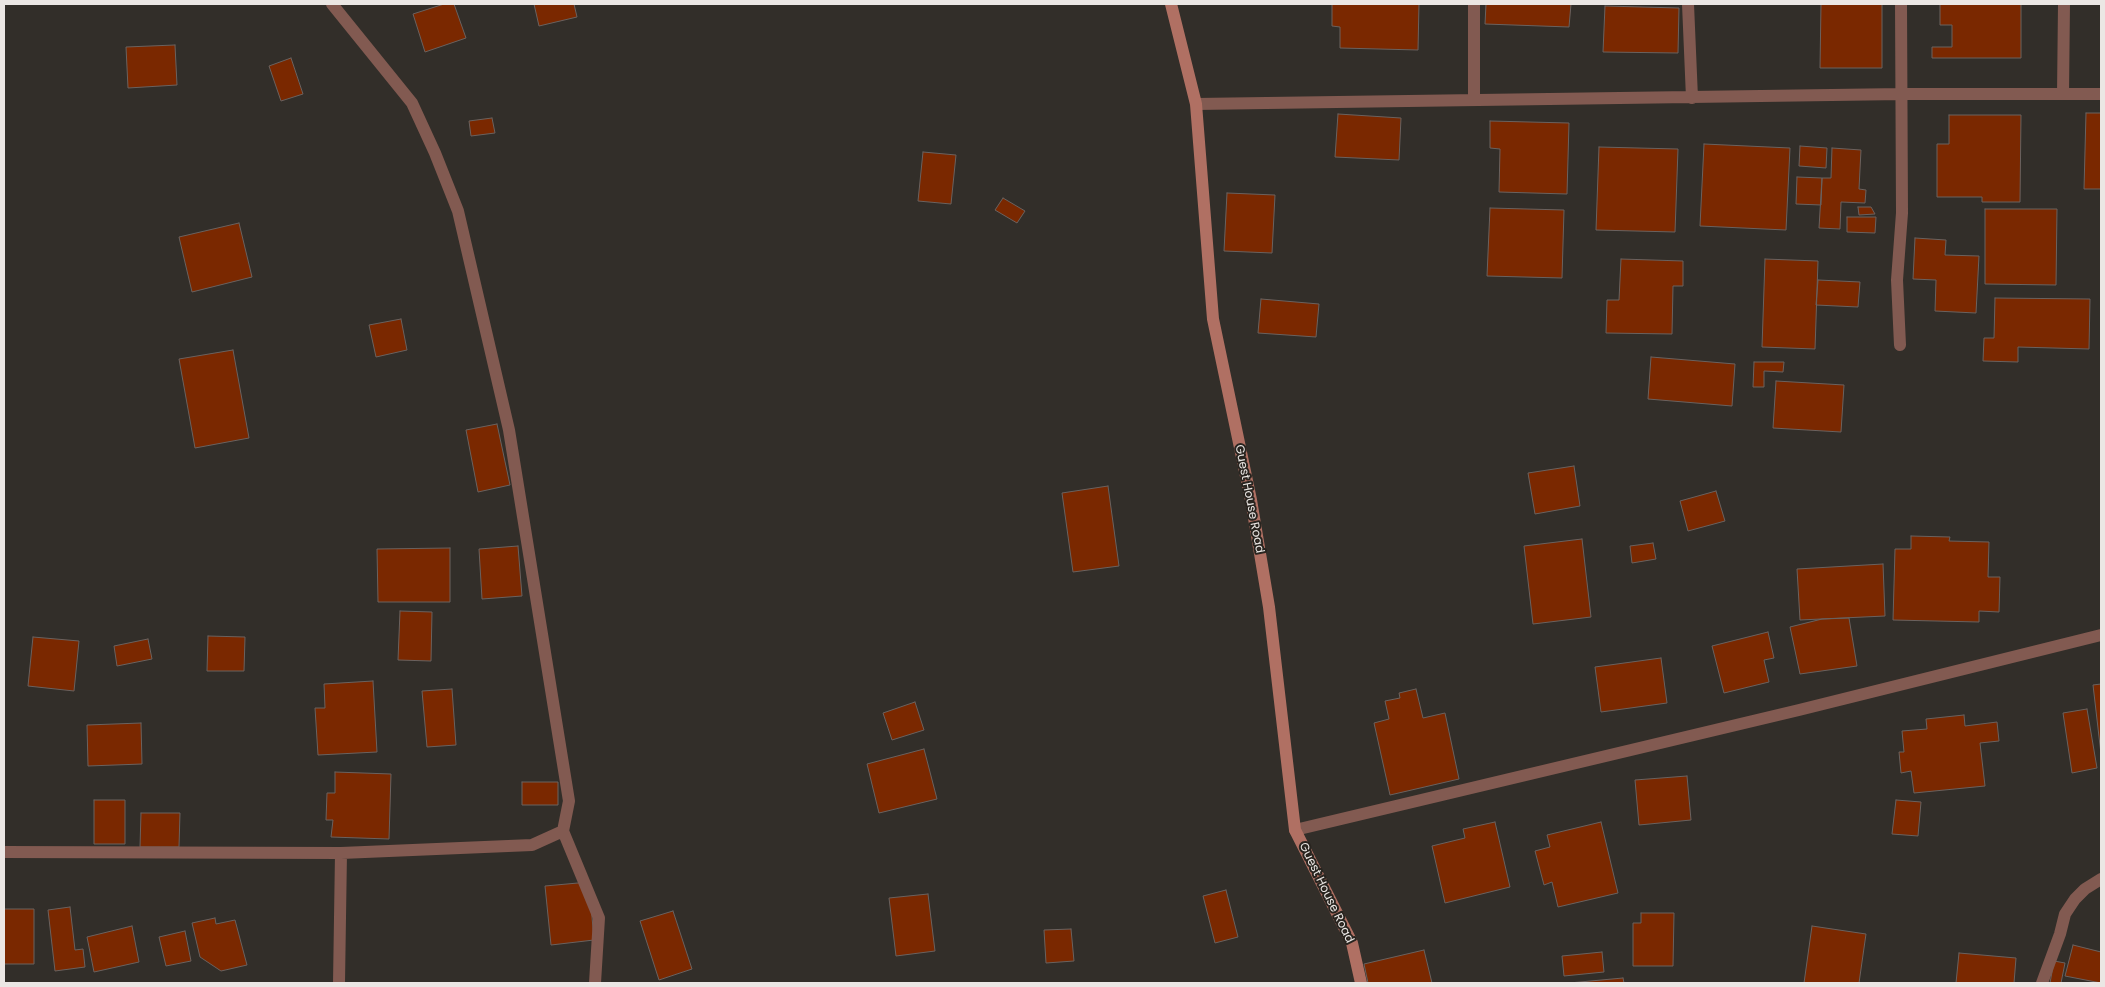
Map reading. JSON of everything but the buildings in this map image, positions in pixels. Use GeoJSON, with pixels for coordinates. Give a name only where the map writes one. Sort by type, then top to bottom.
{"type":"FeatureCollection","features":[{"type":"Feature","properties":{"kind":"main road","name":"Guest House Road"},"geometry":{"type":"LineString","coordinates":[[1171,4],[1196,104],[1213,319],[1250,500],[1269,608],[1295,830],[1352,942],[1361,983]]}},
{"type":"Feature","properties":{"kind":"street"},"geometry":{"type":"LineString","coordinates":[[332,4],[412,103],[435,153],[458,211],[512,448],[568,801],[563,831],[599,918],[595,983]]}},
{"type":"Feature","properties":{"kind":"street"},"geometry":{"type":"LineString","coordinates":[[1474,4],[1474,99]]}},
{"type":"Feature","properties":{"kind":"street"},"geometry":{"type":"LineString","coordinates":[[1688,4],[1692,98]]}},
{"type":"Feature","properties":{"kind":"street"},"geometry":{"type":"LineString","coordinates":[[1900,345],[1897,280],[1902,213],[1901,4]]}},
{"type":"Feature","properties":{"kind":"street"},"geometry":{"type":"LineString","coordinates":[[2062,94],[2064,4]]}},
{"type":"Feature","properties":{"kind":"street"},"geometry":{"type":"LineString","coordinates":[[1196,104],[1902,94],[2101,94]]}},
{"type":"Feature","properties":{"kind":"street"},"geometry":{"type":"LineString","coordinates":[[1295,830],[1799,710],[2101,634]]}},
{"type":"Feature","properties":{"kind":"street"},"geometry":{"type":"LineString","coordinates":[[4,852],[341,853],[532,845],[563,831]]}},
{"type":"Feature","properties":{"kind":"street"},"geometry":{"type":"LineString","coordinates":[[339,983],[341,853]]}},
{"type":"Feature","properties":{"kind":"street"},"geometry":{"type":"LineString","coordinates":[[2042,983],[2060,934],[2065,914],[2075,899],[2085,889],[2101,879]]}}]}
